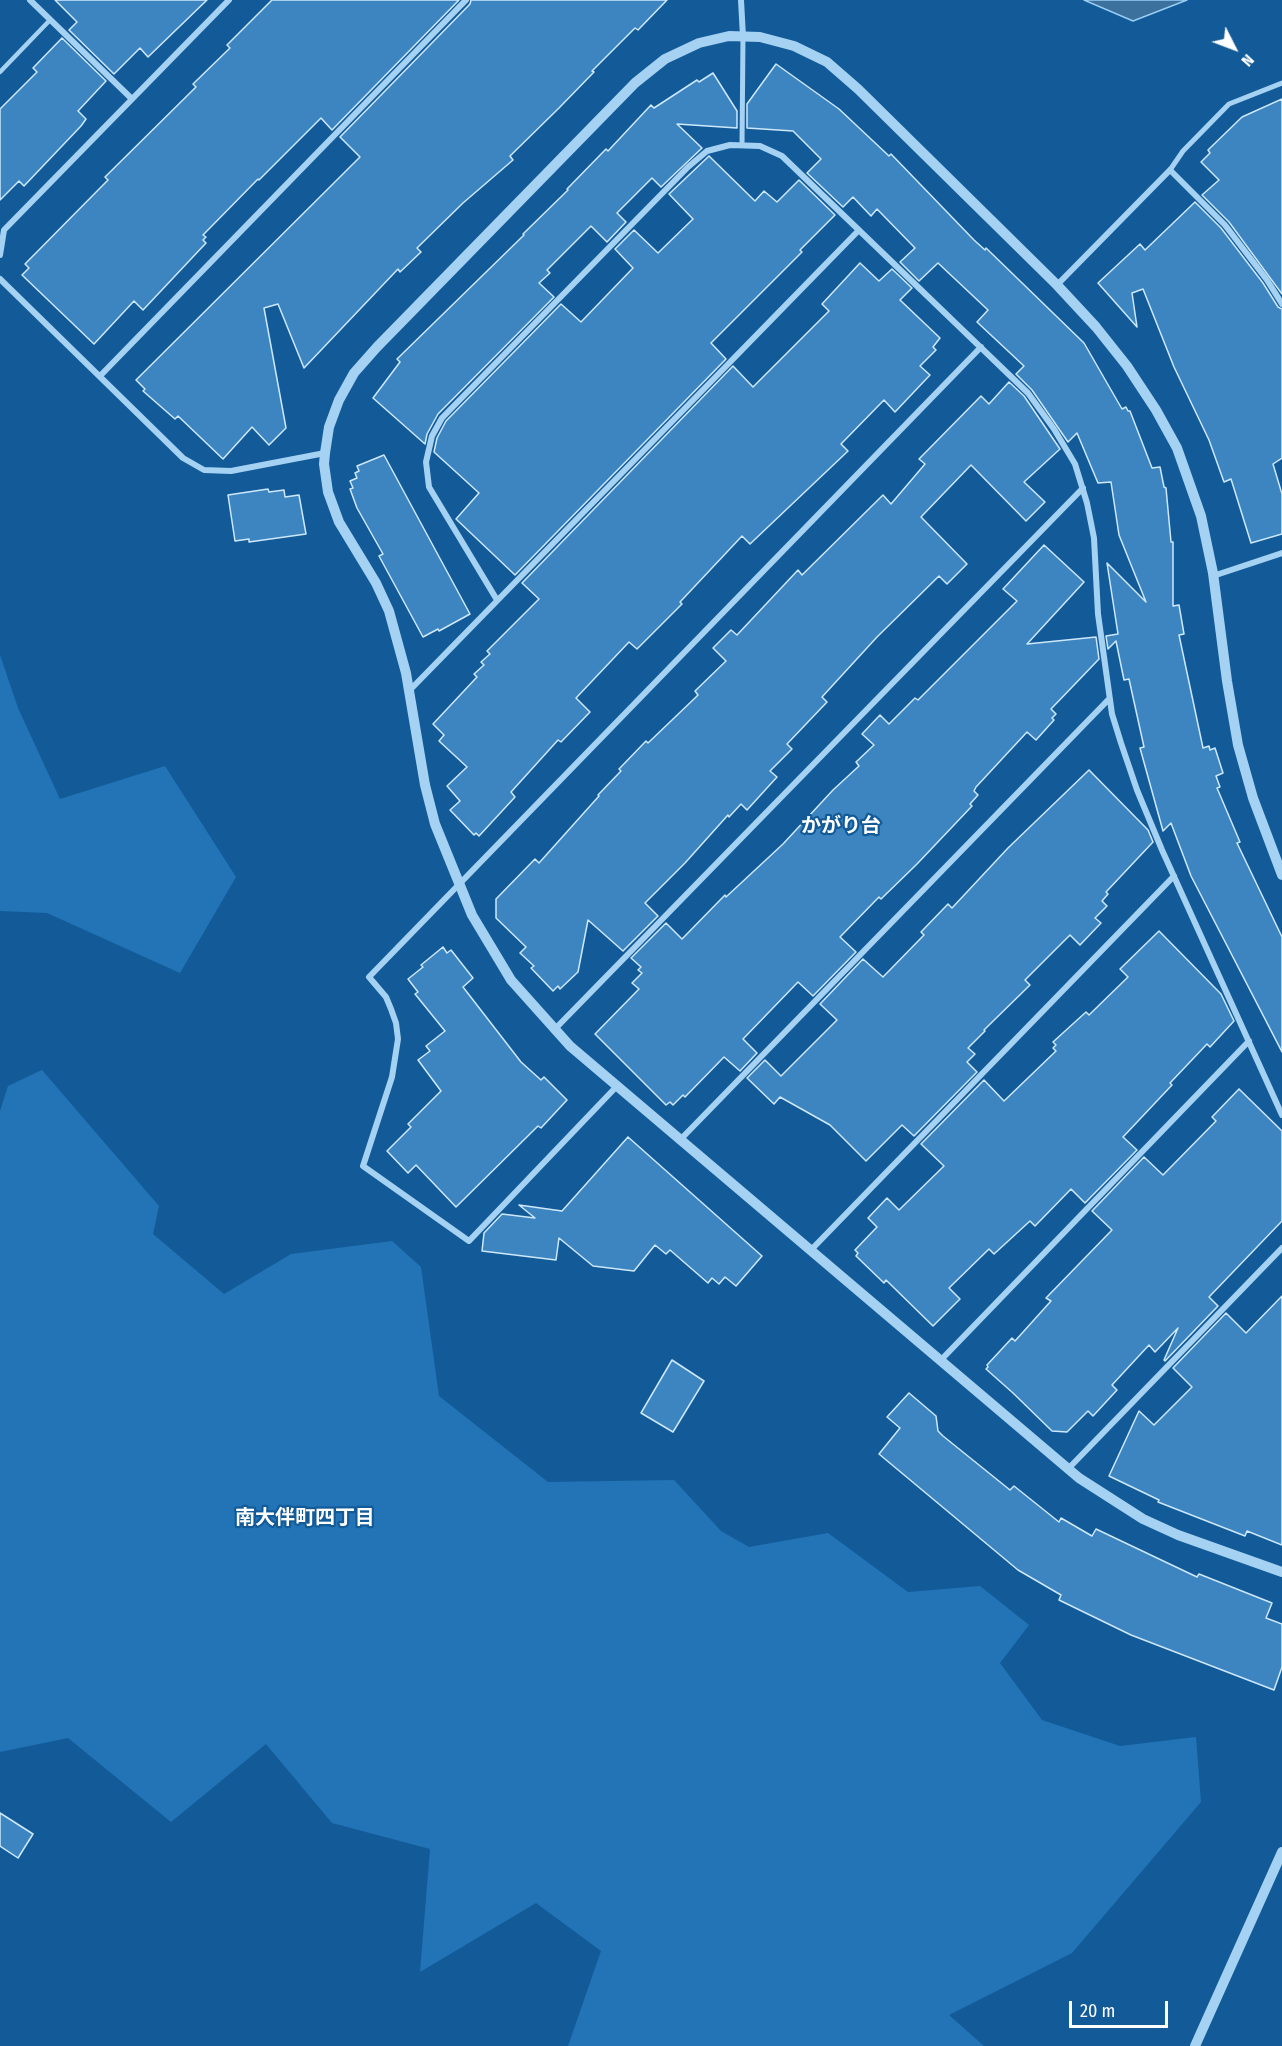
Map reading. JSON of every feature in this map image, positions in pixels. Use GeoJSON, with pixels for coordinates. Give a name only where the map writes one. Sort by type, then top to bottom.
{"type":"FeatureCollection","features":[{"type":"Feature","properties":{"kind":"street"},"geometry":{"type":"LineString","coordinates":[[30,0],[132,99]]}},
{"type":"Feature","properties":{"kind":"street"},"geometry":{"type":"LineString","coordinates":[[0,255],[4,230],[229,0]]}},
{"type":"Feature","properties":{"kind":"street"},"geometry":{"type":"LineString","coordinates":[[100,376],[466,0]]}},
{"type":"Feature","properties":{"kind":"street"},"geometry":{"type":"LineString","coordinates":[[741,0],[742,145]]}},
{"type":"Feature","properties":{"kind":"street"},"geometry":{"type":"LineString","coordinates":[[1282,875],[1253,798],[1239,745],[1227,681],[1213,576],[1201,516],[1177,448],[1156,410],[1127,366],[1096,327],[1057,285],[858,89],[827,62],[794,46],[760,37],[743,36],[729,36],[699,43],[665,59],[635,83],[354,373],[339,400],[329,427],[325,453],[324,464],[328,492],[339,522],[376,583],[389,611],[399,642],[425,785],[435,824],[472,915],[511,980],[570,1046],[1068,1469],[1143,1519],[1282,1572]]}},
{"type":"Feature","properties":{"kind":"street"},"geometry":{"type":"LineString","coordinates":[[1057,285],[1170,170],[1183,151],[1229,104],[1282,83]]}},
{"type":"Feature","properties":{"kind":"street"},"geometry":{"type":"LineString","coordinates":[[497,600],[429,487],[426,462],[432,436],[442,418],[688,167],[707,151],[730,145],[760,146],[782,156],[1028,393],[1054,429],[1075,464],[1094,538],[1098,614],[1112,714],[1137,790],[1282,1115]]}},
{"type":"Feature","properties":{"kind":"street"},"geometry":{"type":"LineString","coordinates":[[1170,170],[1225,225],[1267,280],[1282,304]]}},
{"type":"Feature","properties":{"kind":"street"},"geometry":{"type":"LineString","coordinates":[[409,691],[859,230]]}},
{"type":"Feature","properties":{"kind":"street"},"geometry":{"type":"LineString","coordinates":[[0,279],[183,458],[204,471],[231,471],[325,453]]}},
{"type":"Feature","properties":{"kind":"street"},"geometry":{"type":"LineString","coordinates":[[617,1086],[469,1241],[363,1167],[392,1077],[398,1039],[396,1023],[386,997],[369,977],[981,347]]}},
{"type":"Feature","properties":{"kind":"street"},"geometry":{"type":"LineString","coordinates":[[554,1030],[1083,488]]}},
{"type":"Feature","properties":{"kind":"street"},"geometry":{"type":"LineString","coordinates":[[1213,576],[1282,553]]}},
{"type":"Feature","properties":{"kind":"street"},"geometry":{"type":"LineString","coordinates":[[680,1140],[1109,699]]}},
{"type":"Feature","properties":{"kind":"street"},"geometry":{"type":"LineString","coordinates":[[810,1251],[1174,876]]}},
{"type":"Feature","properties":{"kind":"street"},"geometry":{"type":"LineString","coordinates":[[940,1361],[1249,1041]]}},
{"type":"Feature","properties":{"kind":"street"},"geometry":{"type":"LineString","coordinates":[[1068,1469],[1282,1248]]}},
{"type":"Feature","properties":{"kind":"street"},"geometry":{"type":"LineString","coordinates":[[1195,2046],[1282,1852]]}},
{"type":"Feature","properties":{"kind":"lane"},"geometry":{"type":"LineString","coordinates":[[0,72],[50,20]]}},
{"type":"Feature","properties":{"kind":"shaded area"},"geometry":{"type":"Polygon","coordinates":[[[1084,0],[1187,0],[1133,21],[1084,0]]]}},
{"type":"Feature","properties":{"kind":"shaded area"},"geometry":{"type":"Polygon","coordinates":[[[0,655],[18,708],[60,799],[165,766],[236,877],[180,973],[47,913],[0,911],[0,655]]]}},
{"type":"Feature","properties":{"kind":"shaded area"},"geometry":{"type":"Polygon","coordinates":[[[42,1070],[159,1206],[153,1234],[224,1294],[291,1254],[392,1241],[421,1267],[439,1396],[548,1482],[674,1480],[721,1531],[749,1547],[828,1533],[908,1592],[980,1586],[1029,1625],[1000,1663],[1042,1720],[1120,1746],[1196,1737],[1201,1802],[1072,1953],[949,2015],[984,2046],[568,2046],[601,1951],[536,1903],[420,1972],[430,1849],[332,1823],[266,1744],[171,1822],[68,1738],[0,1752],[0,1111],[8,1086],[42,1070]]]}},
{"type":"Feature","properties":{"kind":"building"},"geometry":{"type":"Polygon","coordinates":[[[55,0],[207,0],[148,57],[140,48],[114,74],[69,30],[77,22],[55,0]]]}},
{"type":"Feature","properties":{"kind":"building"},"geometry":{"type":"Polygon","coordinates":[[[272,0],[459,0],[332,130],[321,118],[258,179],[203,235],[206,237],[203,240],[206,243],[143,310],[134,301],[94,344],[22,275],[29,268],[25,264],[108,180],[105,177],[196,87],[193,84],[230,48],[227,45],[272,0]]]}},
{"type":"Feature","properties":{"kind":"building"},"geometry":{"type":"Polygon","coordinates":[[[471,0],[667,0],[638,30],[635,28],[510,156],[513,160],[463,203],[417,248],[421,252],[400,272],[398,269],[304,368],[278,304],[264,308],[286,428],[269,445],[252,427],[223,459],[178,416],[175,419],[143,391],[145,389],[136,380],[360,157],[340,137],[470,4],[471,0]]]}},
{"type":"Feature","properties":{"kind":"building"},"geometry":{"type":"Polygon","coordinates":[[[62,38],[106,81],[78,111],[86,119],[81,126],[24,186],[19,181],[0,200],[0,109],[37,72],[33,68],[62,38]]]}},
{"type":"Feature","properties":{"kind":"building"},"geometry":{"type":"Polygon","coordinates":[[[776,64],[839,109],[889,156],[891,154],[974,240],[985,250],[986,248],[1084,343],[1122,409],[1126,407],[1130,411],[1152,468],[1160,467],[1166,488],[1171,542],[1173,542],[1173,606],[1179,605],[1184,634],[1179,635],[1203,748],[1209,746],[1210,750],[1215,748],[1223,773],[1216,776],[1220,787],[1217,788],[1240,842],[1237,843],[1282,937],[1282,1052],[1191,876],[1171,823],[1163,831],[1140,748],[1144,747],[1129,679],[1124,680],[1116,641],[1108,649],[1106,636],[1118,634],[1107,563],[1146,602],[1119,535],[1111,482],[1098,483],[1077,433],[1068,442],[1032,390],[1016,374],[1024,366],[977,322],[988,310],[938,263],[919,281],[900,262],[915,248],[877,209],[871,216],[853,197],[843,207],[807,173],[821,159],[793,131],[747,128],[747,104],[776,64]]]}},
{"type":"Feature","properties":{"kind":"building"},"geometry":{"type":"Polygon","coordinates":[[[713,73],[737,111],[737,128],[677,124],[702,148],[661,187],[652,178],[617,213],[626,222],[607,242],[591,226],[547,270],[550,273],[539,283],[554,297],[438,414],[427,434],[425,444],[373,398],[400,362],[397,359],[524,235],[606,149],[608,151],[651,105],[654,108],[697,80],[699,82],[713,73]]]}},
{"type":"Feature","properties":{"kind":"building"},"geometry":{"type":"Polygon","coordinates":[[[1282,99],[1282,294],[1229,222],[1202,195],[1219,180],[1201,162],[1210,153],[1208,150],[1242,117],[1282,99]]]}},
{"type":"Feature","properties":{"kind":"building"},"geometry":{"type":"Polygon","coordinates":[[[709,156],[755,201],[764,191],[777,202],[799,180],[835,215],[800,250],[802,252],[711,343],[726,359],[515,575],[456,519],[479,493],[434,452],[437,438],[446,421],[561,304],[581,322],[633,268],[615,249],[634,230],[658,253],[693,219],[669,194],[709,156]]]}},
{"type":"Feature","properties":{"kind":"building"},"geometry":{"type":"Polygon","coordinates":[[[1195,202],[1221,228],[1263,283],[1278,307],[1282,309],[1282,458],[1273,464],[1282,494],[1282,534],[1251,543],[1231,479],[1224,482],[1209,440],[1174,367],[1143,289],[1132,293],[1137,327],[1098,283],[1140,244],[1145,250],[1195,202]]]}},
{"type":"Feature","properties":{"kind":"building"},"geometry":{"type":"Polygon","coordinates":[[[860,263],[879,281],[892,269],[912,288],[900,300],[940,338],[933,347],[936,350],[920,366],[930,375],[895,412],[884,400],[841,444],[848,451],[750,544],[742,536],[680,602],[682,604],[637,649],[629,642],[576,698],[590,712],[561,742],[558,740],[511,792],[515,797],[479,836],[476,833],[474,835],[450,810],[460,801],[447,786],[467,767],[439,741],[444,735],[433,724],[477,677],[474,674],[484,665],[481,662],[490,654],[487,651],[539,599],[522,583],[733,366],[753,387],[829,311],[822,304],[860,263]]]}},
{"type":"Feature","properties":{"kind":"building"},"geometry":{"type":"Polygon","coordinates":[[[1009,382],[1024,396],[1060,449],[1024,482],[1045,502],[1026,521],[971,465],[921,517],[967,564],[947,584],[939,576],[877,637],[822,697],[827,702],[787,744],[792,749],[770,771],[777,777],[747,810],[741,804],[729,817],[728,815],[645,903],[658,916],[623,951],[588,920],[578,972],[560,989],[558,986],[553,991],[531,968],[534,966],[520,953],[526,947],[496,918],[496,899],[535,859],[539,863],[621,771],[619,769],[646,741],[648,743],[698,695],[695,691],[726,661],[713,648],[731,630],[737,635],[798,570],[802,575],[883,495],[891,504],[925,464],[919,459],[981,396],[989,404],[1009,382]]]}},
{"type":"Feature","properties":{"kind":"building"},"geometry":{"type":"Polygon","coordinates":[[[384,455],[470,614],[423,637],[379,556],[383,554],[357,508],[350,489],[353,488],[350,481],[357,478],[355,473],[359,471],[357,466],[384,455]]]}},
{"type":"Feature","properties":{"kind":"building"},"geometry":{"type":"Polygon","coordinates":[[[268,489],[269,492],[284,490],[285,497],[299,495],[306,534],[249,542],[249,539],[235,541],[228,495],[268,489]]]}},
{"type":"Feature","properties":{"kind":"building"},"geometry":{"type":"Polygon","coordinates":[[[1044,545],[1084,582],[1027,644],[1096,637],[1099,659],[1051,709],[1056,714],[1052,718],[1054,720],[1036,740],[1027,732],[976,787],[974,791],[978,795],[970,804],[972,806],[917,864],[881,899],[879,897],[840,937],[856,952],[813,996],[798,982],[743,1039],[757,1053],[740,1071],[724,1057],[685,1097],[683,1095],[673,1105],[670,1102],[666,1105],[595,1034],[639,989],[632,983],[642,973],[638,970],[641,967],[631,958],[666,923],[682,939],[725,895],[726,897],[783,844],[833,790],[859,766],[856,762],[874,745],[862,734],[880,715],[889,724],[915,698],[918,700],[1017,601],[1003,589],[1044,545]]]}},
{"type":"Feature","properties":{"kind":"building"},"geometry":{"type":"Polygon","coordinates":[[[1089,770],[1148,830],[1153,842],[1106,892],[1108,894],[1102,901],[1107,906],[1095,918],[1101,923],[1080,945],[1070,935],[1025,980],[1030,985],[968,1048],[975,1054],[967,1062],[977,1072],[914,1136],[902,1125],[866,1161],[830,1125],[780,1097],[774,1104],[747,1078],[765,1060],[781,1076],[837,1020],[820,1004],[863,959],[883,977],[924,935],[921,932],[948,904],[952,908],[1008,848],[1089,770]]]}},
{"type":"Feature","properties":{"kind":"building"},"geometry":{"type":"Polygon","coordinates":[[[1159,931],[1221,994],[1234,1021],[1210,1047],[1207,1044],[1123,1137],[1137,1150],[1085,1203],[1071,1189],[1035,1226],[1030,1221],[994,1254],[989,1249],[949,1288],[960,1299],[933,1326],[886,1280],[884,1283],[856,1256],[858,1253],[855,1250],[877,1227],[868,1218],[887,1198],[899,1210],[944,1166],[921,1144],[984,1080],[1004,1101],[1056,1051],[1053,1048],[1056,1045],[1053,1042],[1086,1012],[1089,1015],[1128,977],[1120,969],[1159,931]]]}},
{"type":"Feature","properties":{"kind":"building"},"geometry":{"type":"Polygon","coordinates":[[[443,947],[447,953],[451,950],[473,978],[463,987],[521,1062],[541,1080],[544,1077],[567,1100],[541,1128],[538,1126],[456,1207],[416,1165],[408,1173],[387,1151],[411,1127],[408,1124],[441,1091],[418,1060],[430,1051],[426,1046],[445,1031],[415,994],[418,992],[408,979],[443,947]]]}},
{"type":"Feature","properties":{"kind":"building"},"geometry":{"type":"Polygon","coordinates":[[[1239,1089],[1282,1131],[1282,1221],[1209,1297],[1218,1306],[1165,1361],[1178,1328],[1155,1352],[1149,1345],[1112,1385],[1117,1390],[1093,1416],[1088,1411],[1067,1432],[1052,1431],[986,1369],[987,1365],[1012,1338],[1015,1341],[1051,1301],[1046,1298],[1112,1230],[1092,1211],[1144,1157],[1163,1175],[1216,1121],[1212,1117],[1239,1089]]]}},
{"type":"Feature","properties":{"kind":"building"},"geometry":{"type":"Polygon","coordinates":[[[628,1137],[762,1256],[736,1286],[725,1277],[719,1284],[712,1278],[708,1283],[670,1250],[666,1254],[655,1245],[634,1271],[593,1266],[559,1238],[556,1260],[482,1251],[484,1233],[502,1214],[535,1218],[519,1205],[562,1211],[628,1137]]]}},
{"type":"Feature","properties":{"kind":"building"},"geometry":{"type":"Polygon","coordinates":[[[1282,1296],[1282,1545],[1247,1531],[1245,1536],[1158,1502],[1159,1500],[1109,1476],[1139,1411],[1154,1425],[1192,1387],[1173,1368],[1226,1313],[1246,1333],[1282,1296]]]}},
{"type":"Feature","properties":{"kind":"building"},"geometry":{"type":"Polygon","coordinates":[[[672,1360],[704,1381],[673,1432],[641,1413],[672,1360]]]}},
{"type":"Feature","properties":{"kind":"building"},"geometry":{"type":"Polygon","coordinates":[[[909,1393],[936,1416],[938,1431],[943,1436],[1010,1490],[1014,1486],[1059,1522],[1061,1518],[1092,1536],[1096,1529],[1197,1577],[1199,1574],[1272,1603],[1266,1618],[1282,1624],[1282,1667],[1274,1690],[1131,1635],[1059,1600],[1061,1595],[1018,1570],[879,1454],[900,1428],[887,1417],[909,1393]]]}},
{"type":"Feature","properties":{"kind":"building"},"geometry":{"type":"Polygon","coordinates":[[[0,1813],[33,1834],[18,1858],[0,1846],[0,1813]]]}},
{"type":"Feature","properties":{"kind":"district","name":"かがり台"},"geometry":{"type":"Point","coordinates":[841,826]}},
{"type":"Feature","properties":{"kind":"district","name":"南大伴町四丁目"},"geometry":{"type":"Point","coordinates":[305,1518]}}]}
